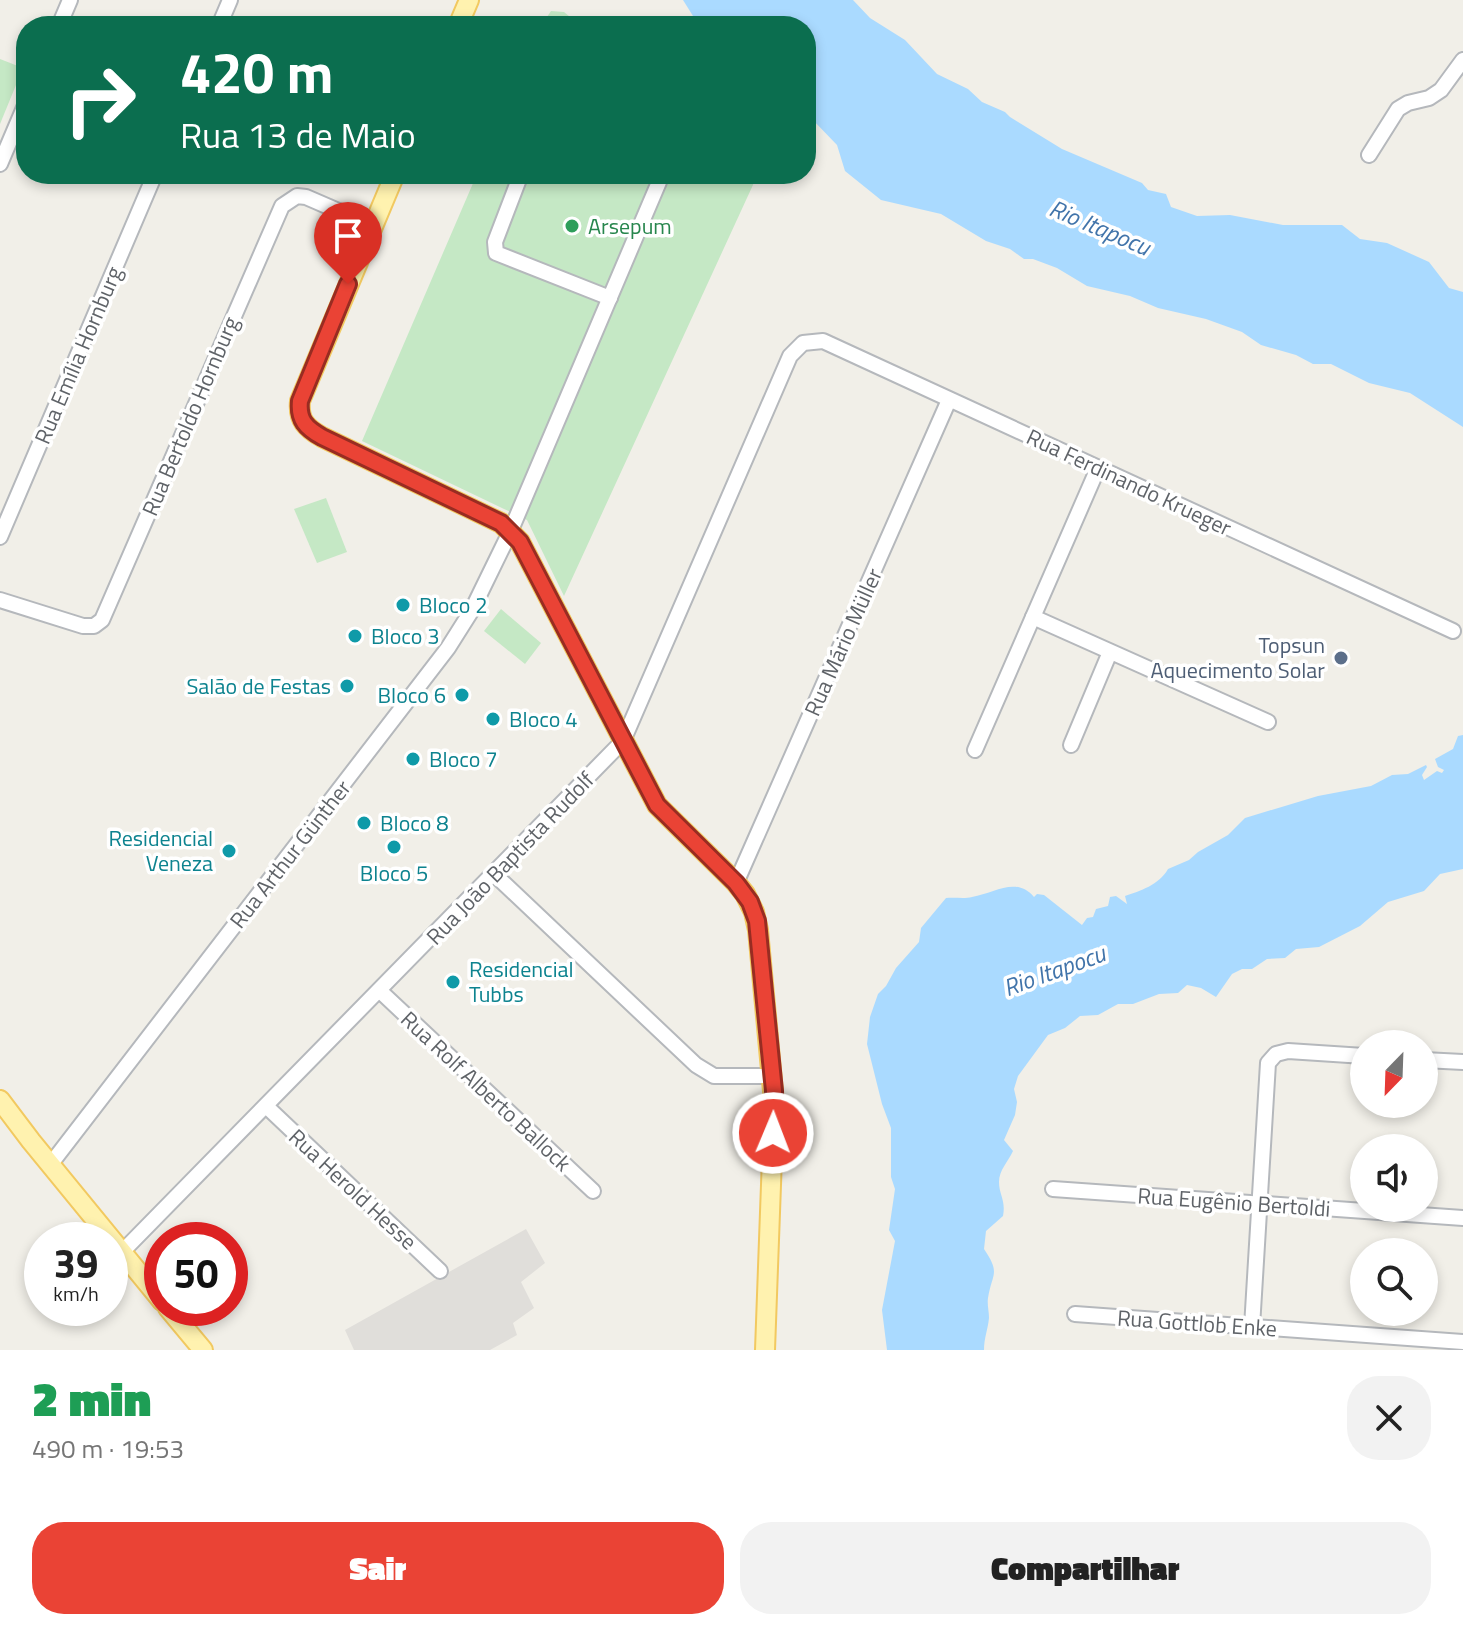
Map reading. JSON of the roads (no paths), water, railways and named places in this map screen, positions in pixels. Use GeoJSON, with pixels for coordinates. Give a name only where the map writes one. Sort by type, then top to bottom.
{"type":"FeatureCollection","features":[{"type":"Feature","properties":{"kind":"main road"},"geometry":{"type":"LineString","coordinates":[[391,184],[300,401],[299,412],[302,421],[322,437],[511,530],[663,813],[736,883],[750,902],[757,921],[774,1102],[765,1350]]}},
{"type":"Feature","properties":{"kind":"main road"},"geometry":{"type":"LineString","coordinates":[[0,1100],[97,1222]]}},
{"type":"Feature","properties":{"kind":"main road"},"geometry":{"type":"LineString","coordinates":[[128,1259],[144,1279]]}},
{"type":"Feature","properties":{"kind":"main road"},"geometry":{"type":"LineString","coordinates":[[183,1326],[203,1350]]}},
{"type":"Feature","properties":{"kind":"street"},"geometry":{"type":"LineString","coordinates":[[1369,155],[1398,109],[1429,98],[1441,90],[1463,60]]}},
{"type":"Feature","properties":{"kind":"street"},"geometry":{"type":"LineString","coordinates":[[0,164],[16,126]]}},
{"type":"Feature","properties":{"kind":"street","name":"Rua Emília Hornburg"},"geometry":{"type":"LineString","coordinates":[[0,537],[151,184]]}},
{"type":"Feature","properties":{"kind":"street"},"geometry":{"type":"LineString","coordinates":[[517,184],[495,242],[496,253],[610,298]]}},
{"type":"Feature","properties":{"kind":"street","name":"Rua Arthur Günther"},"geometry":{"type":"LineString","coordinates":[[50,1165],[448,648],[472,610],[511,530],[658,184]]}},
{"type":"Feature","properties":{"kind":"street","name":"Rua Bertoldo Hornburg"},"geometry":{"type":"LineString","coordinates":[[0,600],[83,626],[94,626],[102,620],[282,206],[297,196],[306,197],[373,226]]}},
{"type":"Feature","properties":{"kind":"street","name":"Rua Ferdinando Krueger"},"geometry":{"type":"LineString","coordinates":[[803,343],[823,341],[1453,631]]}},
{"type":"Feature","properties":{"kind":"street","name":"Rua João Baptista Rudolf"},"geometry":{"type":"LineString","coordinates":[[128,1246],[623,741],[790,356],[803,343]]}},
{"type":"Feature","properties":{"kind":"street","name":"Rua Mário Müller"},"geometry":{"type":"LineString","coordinates":[[736,883],[949,400]]}},
{"type":"Feature","properties":{"kind":"street"},"geometry":{"type":"LineString","coordinates":[[975,750],[1098,468]]}},
{"type":"Feature","properties":{"kind":"street"},"geometry":{"type":"LineString","coordinates":[[1033,617],[1268,722]]}},
{"type":"Feature","properties":{"kind":"street"},"geometry":{"type":"LineString","coordinates":[[1071,745],[1110,652]]}},
{"type":"Feature","properties":{"kind":"street"},"geometry":{"type":"LineString","coordinates":[[494,874],[696,1065],[714,1076],[772,1076]]}},
{"type":"Feature","properties":{"kind":"street","name":"Rua Rolf Alberto Ballock"},"geometry":{"type":"LineString","coordinates":[[380,991],[593,1191]]}},
{"type":"Feature","properties":{"kind":"street"},"geometry":{"type":"LineString","coordinates":[[1252,1327],[1268,1063],[1276,1054],[1288,1051],[1350,1055]]}},
{"type":"Feature","properties":{"kind":"street"},"geometry":{"type":"LineString","coordinates":[[1438,1061],[1463,1062]]}},
{"type":"Feature","properties":{"kind":"street","name":"Rua Herold Hesse"},"geometry":{"type":"LineString","coordinates":[[266,1106],[440,1271]]}},
{"type":"Feature","properties":{"kind":"street","name":"Rua Eugênio Bertoldi"},"geometry":{"type":"LineString","coordinates":[[1053,1189],[1463,1218]]}},
{"type":"Feature","properties":{"kind":"street","name":"Rua Gottlob Enke"},"geometry":{"type":"LineString","coordinates":[[1075,1314],[1463,1342]]}},
{"type":"Feature","properties":{"kind":"water","name":"Rio Itapocu"},"geometry":{"type":"Polygon","coordinates":[[[683,0],[853,0],[870,18],[905,40],[937,74],[968,89],[982,102],[1005,112],[1062,149],[1142,183],[1148,190],[1166,194],[1171,207],[1197,216],[1230,215],[1283,225],[1342,225],[1360,239],[1387,243],[1429,262],[1449,288],[1463,292],[1463,427],[1410,393],[1369,383],[1331,364],[1313,364],[1296,355],[1261,345],[1242,332],[1206,319],[1087,286],[1057,268],[1024,259],[1010,249],[986,241],[941,214],[881,200],[845,171],[837,145],[816,123],[816,16],[693,16],[683,0]]]}},
{"type":"Feature","properties":{"kind":"water","name":"Rio Itapocu"},"geometry":{"type":"Polygon","coordinates":[[[1463,735],[1463,869],[1440,874],[1424,891],[1388,902],[1360,926],[1319,947],[1296,949],[1285,958],[1267,959],[1252,969],[1242,969],[1232,974],[1216,997],[1201,988],[1187,985],[1178,993],[1159,994],[1133,1004],[1118,1004],[1098,1015],[1080,1016],[1065,1028],[1048,1035],[1018,1076],[1014,1089],[1017,1102],[1015,1115],[1004,1140],[1013,1151],[999,1178],[1003,1216],[986,1231],[984,1249],[994,1274],[988,1298],[989,1318],[984,1350],[887,1350],[882,1310],[895,1241],[889,1230],[895,1189],[891,1177],[891,1128],[867,1044],[870,1017],[878,994],[919,942],[921,928],[946,898],[969,898],[1005,888],[1020,888],[1034,897],[1044,895],[1082,925],[1087,918],[1093,917],[1096,909],[1108,906],[1110,897],[1116,896],[1127,904],[1125,896],[1154,883],[1168,869],[1189,860],[1228,835],[1245,818],[1318,796],[1371,786],[1392,775],[1408,774],[1426,765],[1422,775],[1424,780],[1437,771],[1442,773],[1444,770],[1438,767],[1435,759],[1453,749],[1458,736],[1463,735]]]}},
{"type":"Feature","properties":{"kind":"place","name":"Arsepum"},"geometry":{"type":"Point","coordinates":[572,226]}},
{"type":"Feature","properties":{"kind":"place","name":"Bloco 2"},"geometry":{"type":"Point","coordinates":[403,605]}},
{"type":"Feature","properties":{"kind":"place","name":"Bloco 3"},"geometry":{"type":"Point","coordinates":[355,636]}},
{"type":"Feature","properties":{"kind":"place","name":"Topsun Aquecimento Solar"},"geometry":{"type":"Point","coordinates":[1341,658]}},
{"type":"Feature","properties":{"kind":"place","name":"Salão de Festas"},"geometry":{"type":"Point","coordinates":[347,686]}},
{"type":"Feature","properties":{"kind":"place","name":"Bloco 6"},"geometry":{"type":"Point","coordinates":[462,695]}},
{"type":"Feature","properties":{"kind":"place","name":"Bloco 4"},"geometry":{"type":"Point","coordinates":[493,719]}},
{"type":"Feature","properties":{"kind":"place","name":"Bloco 7"},"geometry":{"type":"Point","coordinates":[413,759]}},
{"type":"Feature","properties":{"kind":"place","name":"Bloco 8"},"geometry":{"type":"Point","coordinates":[364,823]}},
{"type":"Feature","properties":{"kind":"place","name":"Bloco 5"},"geometry":{"type":"Point","coordinates":[394,847]}},
{"type":"Feature","properties":{"kind":"place","name":"Residencial Veneza"},"geometry":{"type":"Point","coordinates":[229,851]}},
{"type":"Feature","properties":{"kind":"place","name":"Residencial Tubbs"},"geometry":{"type":"Point","coordinates":[453,982]}}]}
